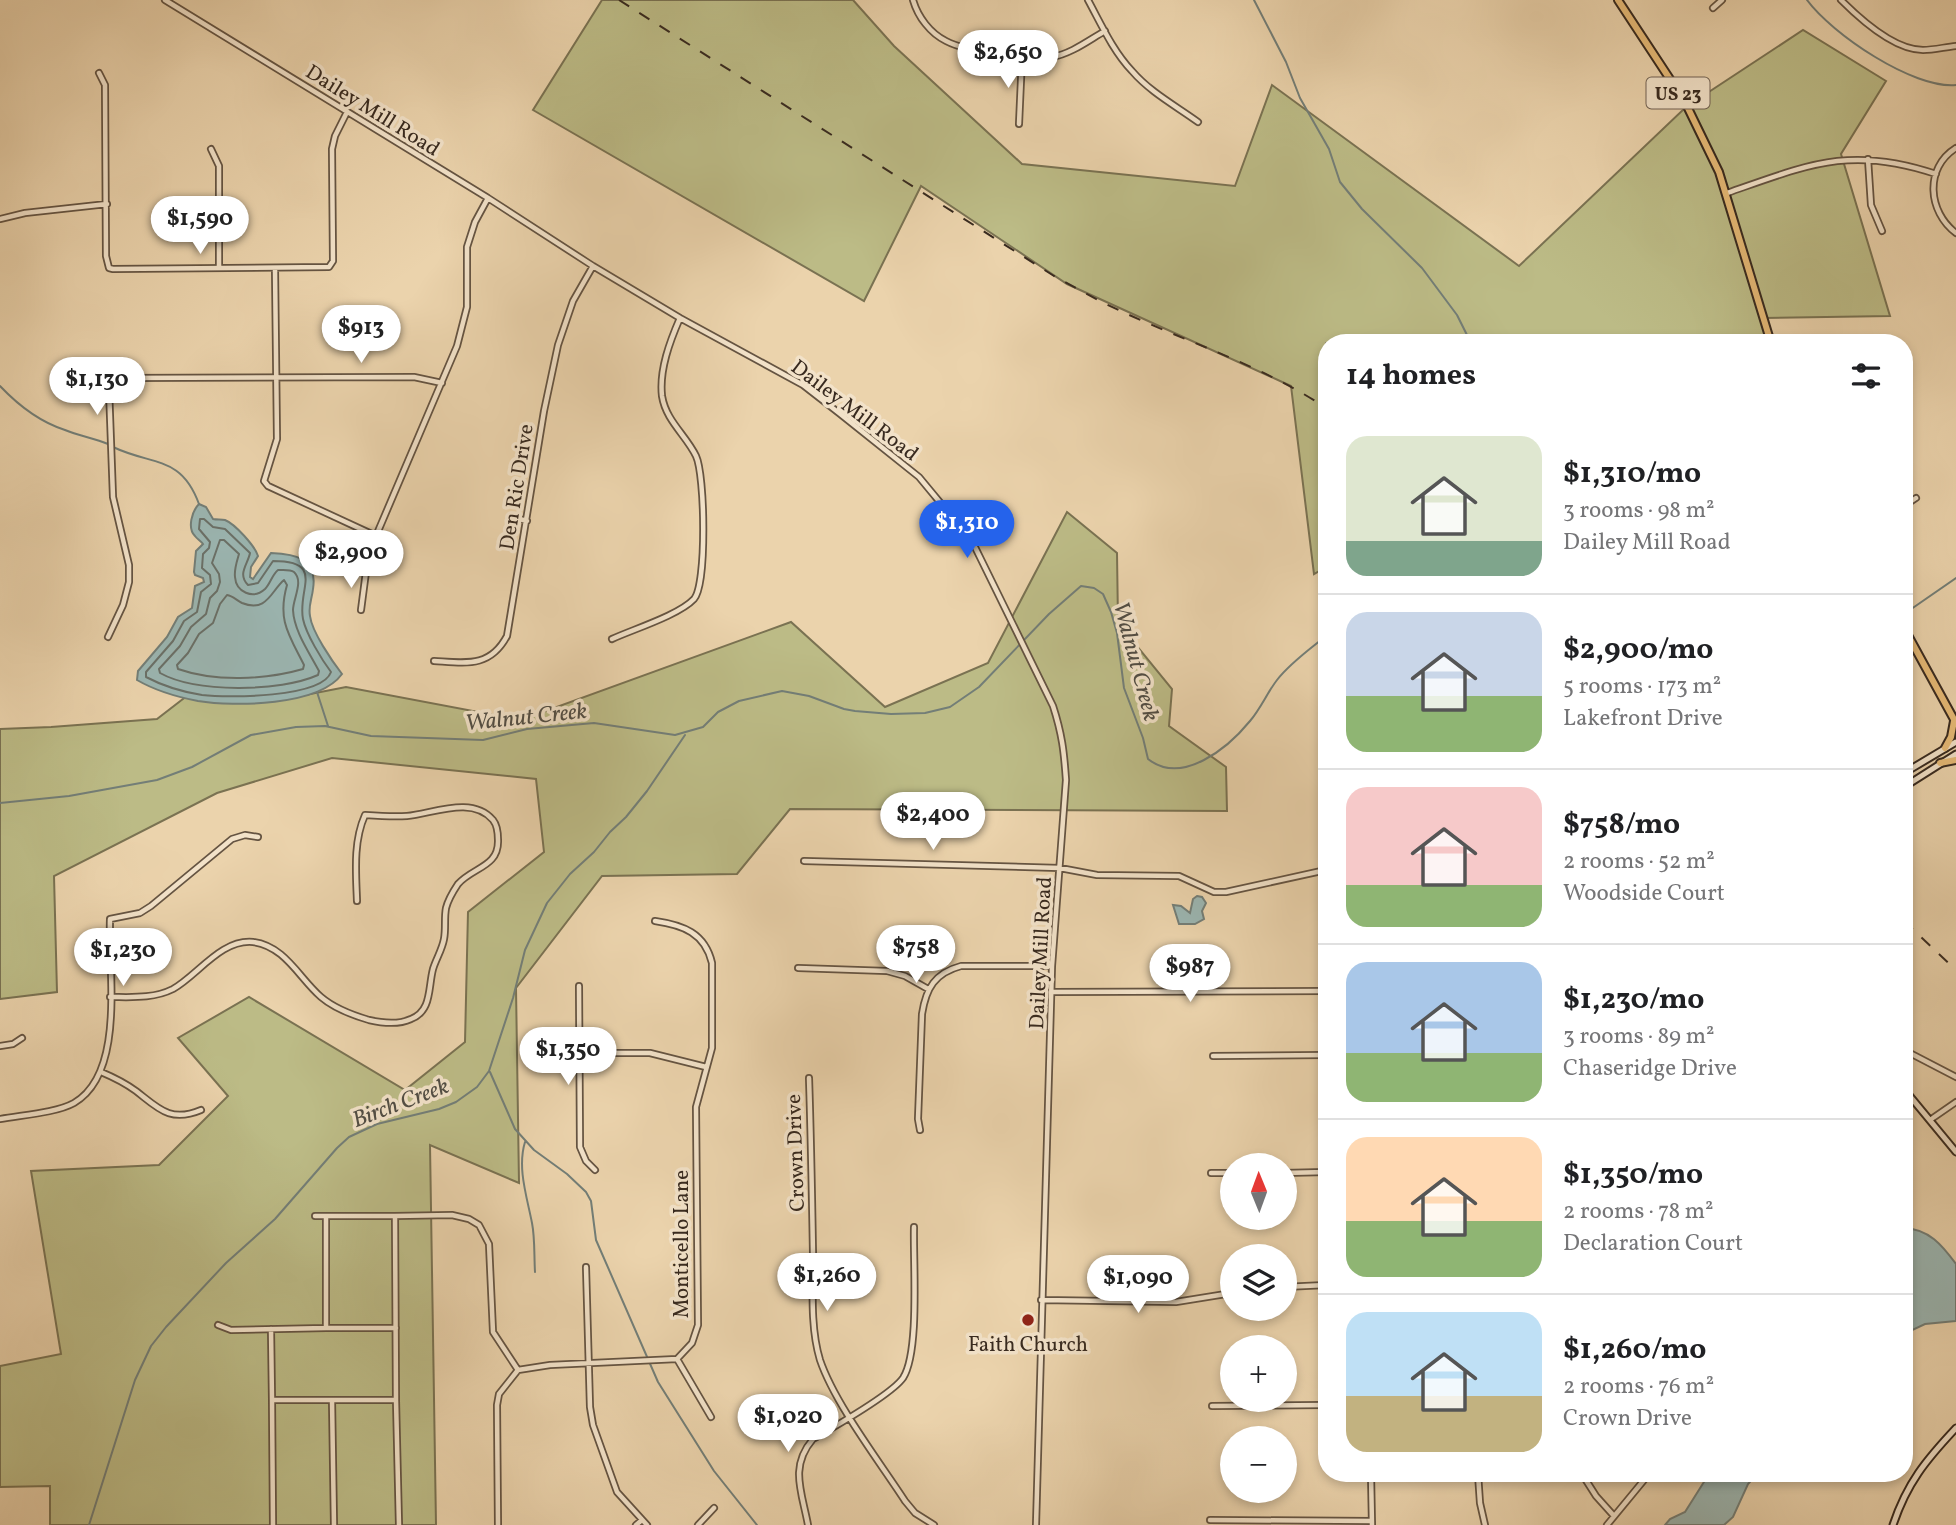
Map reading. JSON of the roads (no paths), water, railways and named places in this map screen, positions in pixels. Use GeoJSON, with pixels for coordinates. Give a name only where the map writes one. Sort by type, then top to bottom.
{"type":"FeatureCollection","features":[{"type":"Feature","properties":{"kind":"main road","name":"US 23"},"geometry":{"type":"LineString","coordinates":[[1618,0],[1685,102],[1719,172],[1768,334]]}},
{"type":"Feature","properties":{"kind":"main road"},"geometry":{"type":"LineString","coordinates":[[1913,644],[1955,721],[1945,748]]}},
{"type":"Feature","properties":{"kind":"main road"},"geometry":{"type":"LineString","coordinates":[[1940,763],[1956,760]]}},
{"type":"Feature","properties":{"kind":"street","name":"Dailey Mill Road"},"geometry":{"type":"LineString","coordinates":[[165,0],[488,198],[593,266],[803,386],[919,477],[972,541],[1053,706],[1063,735],[1066,780],[1052,966],[1036,1525]]}},
{"type":"Feature","properties":{"kind":"street"},"geometry":{"type":"LineString","coordinates":[[913,0],[924,22],[934,34],[947,42],[1007,56],[1054,57],[1073,50],[1105,30]]}},
{"type":"Feature","properties":{"kind":"street"},"geometry":{"type":"LineString","coordinates":[[1088,0],[1133,73],[1198,122]]}},
{"type":"Feature","properties":{"kind":"street"},"geometry":{"type":"LineString","coordinates":[[1713,9],[1722,0]]}},
{"type":"Feature","properties":{"kind":"street"},"geometry":{"type":"LineString","coordinates":[[1841,0],[1880,34],[1902,46],[1922,50],[1956,46]]}},
{"type":"Feature","properties":{"kind":"street"},"geometry":{"type":"LineString","coordinates":[[1019,124],[1022,57]]}},
{"type":"Feature","properties":{"kind":"street"},"geometry":{"type":"LineString","coordinates":[[99,73],[105,85],[108,268],[275,269],[325,268],[332,264],[332,149],[335,136],[347,112]]}},
{"type":"Feature","properties":{"kind":"street"},"geometry":{"type":"LineString","coordinates":[[1956,148],[1947,153],[1936,174],[1933,189],[1934,203],[1942,220],[1956,233]]}},
{"type":"Feature","properties":{"kind":"street"},"geometry":{"type":"LineString","coordinates":[[211,149],[219,166],[219,268]]}},
{"type":"Feature","properties":{"kind":"street"},"geometry":{"type":"LineString","coordinates":[[1727,193],[1796,169],[1826,162],[1868,159],[1909,165],[1936,174]]}},
{"type":"Feature","properties":{"kind":"street"},"geometry":{"type":"LineString","coordinates":[[1868,159],[1871,205],[1882,231]]}},
{"type":"Feature","properties":{"kind":"street"},"geometry":{"type":"LineString","coordinates":[[361,610],[366,573],[376,536],[457,346],[467,307],[467,247],[475,222],[488,198]]}},
{"type":"Feature","properties":{"kind":"street"},"geometry":{"type":"LineString","coordinates":[[0,219],[25,213],[107,204]]}},
{"type":"Feature","properties":{"kind":"street","name":"Den Ric Drive"},"geometry":{"type":"LineString","coordinates":[[435,661],[480,661],[492,657],[502,647],[511,624],[544,411],[558,345],[573,302],[593,266]]}},
{"type":"Feature","properties":{"kind":"street"},"geometry":{"type":"LineString","coordinates":[[275,269],[277,439],[264,481],[268,486],[376,536]]}},
{"type":"Feature","properties":{"kind":"street"},"geometry":{"type":"LineString","coordinates":[[612,639],[685,606],[697,596],[701,582],[700,473],[696,456],[673,425],[662,395],[666,357],[680,318]]}},
{"type":"Feature","properties":{"kind":"street"},"geometry":{"type":"LineString","coordinates":[[108,637],[123,605],[129,582],[129,565],[113,497],[109,388],[112,382],[119,378],[414,377],[442,383]]}},
{"type":"Feature","properties":{"kind":"street"},"geometry":{"type":"LineString","coordinates":[[512,517],[527,521]]}},
{"type":"Feature","properties":{"kind":"street"},"geometry":{"type":"LineString","coordinates":[[1913,768],[1956,742]]}},
{"type":"Feature","properties":{"kind":"street"},"geometry":{"type":"LineString","coordinates":[[1913,780],[1956,754]]}},
{"type":"Feature","properties":{"kind":"street"},"geometry":{"type":"LineString","coordinates":[[110,997],[155,996],[172,989],[232,945],[250,942],[264,944],[279,952],[323,999],[338,1009],[377,1022],[394,1023],[412,1019],[424,1010],[429,998],[433,969],[444,939],[446,908],[451,897],[458,884],[491,862],[496,853],[498,831],[494,821],[485,813],[458,807],[406,816],[365,816],[360,827],[356,853],[357,901]]}},
{"type":"Feature","properties":{"kind":"street"},"geometry":{"type":"LineString","coordinates":[[0,1119],[74,1103],[101,1072],[110,1037],[110,919],[140,912],[151,906],[232,839],[245,835],[258,837]]}},
{"type":"Feature","properties":{"kind":"street"},"geometry":{"type":"LineString","coordinates":[[804,861],[1060,869],[1097,875],[1179,876],[1214,892],[1226,892],[1318,872]]}},
{"type":"Feature","properties":{"kind":"street","name":"Monticello Lane"},"geometry":{"type":"LineString","coordinates":[[655,921],[687,929],[704,942],[709,952],[713,1026],[712,1048],[696,1107],[698,1325],[692,1343],[677,1359]]}},
{"type":"Feature","properties":{"kind":"street"},"geometry":{"type":"LineString","coordinates":[[920,1130],[918,1119],[922,1014],[928,989],[940,974],[961,966],[1052,966]]}},
{"type":"Feature","properties":{"kind":"street"},"geometry":{"type":"LineString","coordinates":[[798,968],[887,971],[905,976],[928,989]]}},
{"type":"Feature","properties":{"kind":"street"},"geometry":{"type":"LineString","coordinates":[[579,986],[580,1147],[586,1161],[595,1170]]}},
{"type":"Feature","properties":{"kind":"street"},"geometry":{"type":"LineString","coordinates":[[1053,992],[1318,991]]}},
{"type":"Feature","properties":{"kind":"street"},"geometry":{"type":"LineString","coordinates":[[0,1046],[13,1044],[22,1038]]}},
{"type":"Feature","properties":{"kind":"street"},"geometry":{"type":"LineString","coordinates":[[581,1053],[650,1053],[706,1067]]}},
{"type":"Feature","properties":{"kind":"street"},"geometry":{"type":"LineString","coordinates":[[1213,1056],[1318,1055]]}},
{"type":"Feature","properties":{"kind":"street"},"geometry":{"type":"LineString","coordinates":[[1913,1055],[1956,1077]]}},
{"type":"Feature","properties":{"kind":"street"},"geometry":{"type":"LineString","coordinates":[[101,1072],[119,1080],[167,1114],[193,1114],[201,1110]]}},
{"type":"Feature","properties":{"kind":"street","name":"Crown Drive"},"geometry":{"type":"LineString","coordinates":[[809,1078],[815,1338],[826,1374],[850,1416],[905,1501],[915,1513],[934,1525]]}},
{"type":"Feature","properties":{"kind":"street"},"geometry":{"type":"LineString","coordinates":[[1913,1099],[1956,1152]]}},
{"type":"Feature","properties":{"kind":"street"},"geometry":{"type":"LineString","coordinates":[[1930,1120],[1956,1102]]}},
{"type":"Feature","properties":{"kind":"street"},"geometry":{"type":"LineString","coordinates":[[1297,1173],[1318,1172]]}},
{"type":"Feature","properties":{"kind":"street"},"geometry":{"type":"LineString","coordinates":[[1211,1173],[1220,1173]]}},
{"type":"Feature","properties":{"kind":"street"},"geometry":{"type":"LineString","coordinates":[[315,1216],[452,1216],[469,1219],[478,1225],[489,1244],[493,1332],[518,1370]]}},
{"type":"Feature","properties":{"kind":"street"},"geometry":{"type":"LineString","coordinates":[[326,1216],[326,1328]]}},
{"type":"Feature","properties":{"kind":"street"},"geometry":{"type":"LineString","coordinates":[[394,1216],[399,1525]]}},
{"type":"Feature","properties":{"kind":"street"},"geometry":{"type":"LineString","coordinates":[[808,1525],[799,1476],[800,1458],[813,1439],[895,1387],[909,1365],[913,1331],[914,1227]]}},
{"type":"Feature","properties":{"kind":"street"},"geometry":{"type":"LineString","coordinates":[[586,1267],[590,1406],[593,1425],[617,1492],[647,1525]]}},
{"type":"Feature","properties":{"kind":"street"},"geometry":{"type":"LineString","coordinates":[[1297,1286],[1318,1285]]}},
{"type":"Feature","properties":{"kind":"street"},"geometry":{"type":"LineString","coordinates":[[1041,1300],[1176,1302],[1220,1295]]}},
{"type":"Feature","properties":{"kind":"street"},"geometry":{"type":"LineString","coordinates":[[218,1325],[231,1329],[396,1328]]}},
{"type":"Feature","properties":{"kind":"street"},"geometry":{"type":"LineString","coordinates":[[271,1329],[273,1525]]}},
{"type":"Feature","properties":{"kind":"street"},"geometry":{"type":"LineString","coordinates":[[498,1525],[497,1405],[499,1394],[518,1370],[550,1365],[677,1359],[711,1417]]}},
{"type":"Feature","properties":{"kind":"street"},"geometry":{"type":"LineString","coordinates":[[272,1400],[396,1400]]}},
{"type":"Feature","properties":{"kind":"street"},"geometry":{"type":"LineString","coordinates":[[332,1400],[334,1525]]}},
{"type":"Feature","properties":{"kind":"street"},"geometry":{"type":"LineString","coordinates":[[1212,1406],[1318,1405]]}},
{"type":"Feature","properties":{"kind":"street"},"geometry":{"type":"LineString","coordinates":[[1913,1481],[1956,1429]]}},
{"type":"Feature","properties":{"kind":"street"},"geometry":{"type":"LineString","coordinates":[[1210,1520],[1372,1523],[1371,1482]]}},
{"type":"Feature","properties":{"kind":"street"},"geometry":{"type":"LineString","coordinates":[[1479,1482],[1485,1525]]}},
{"type":"Feature","properties":{"kind":"street"},"geometry":{"type":"LineString","coordinates":[[1587,1482],[1614,1516]]}},
{"type":"Feature","properties":{"kind":"street"},"geometry":{"type":"LineString","coordinates":[[1606,1525],[1642,1482]]}},
{"type":"Feature","properties":{"kind":"street"},"geometry":{"type":"LineString","coordinates":[[1894,1525],[1902,1499],[1912,1482]]}},
{"type":"Feature","properties":{"kind":"street"},"geometry":{"type":"LineString","coordinates":[[698,1525],[714,1508]]}},
{"type":"Feature","properties":{"kind":"street"},"geometry":{"type":"LineString","coordinates":[[636,1525],[642,1520]]}},
{"type":"Feature","properties":{"kind":"water"},"geometry":{"type":"Polygon","coordinates":[[[199,504],[206,507],[213,519],[225,520],[234,526],[253,547],[258,556],[251,567],[250,577],[253,579],[271,553],[296,557],[308,564],[314,579],[309,609],[314,630],[342,674],[331,685],[296,698],[232,704],[182,698],[137,680],[138,671],[167,637],[178,617],[192,608],[195,586],[204,582],[203,578],[194,572],[196,551],[203,544],[193,533],[191,524],[199,504]]]}},
{"type":"Feature","properties":{"kind":"water"},"geometry":{"type":"Polygon","coordinates":[[[1202,897],[1206,903],[1202,911],[1204,919],[1195,924],[1179,924],[1173,905],[1181,906],[1190,913],[1193,899],[1202,897]]]}},
{"type":"Feature","properties":{"kind":"water"},"geometry":{"type":"Polygon","coordinates":[[[1913,1229],[1928,1235],[1956,1264],[1956,1321],[1925,1324],[1913,1330],[1913,1229]]]}},
{"type":"Feature","properties":{"kind":"water"},"geometry":{"type":"Polygon","coordinates":[[[1704,1482],[1750,1482],[1733,1517],[1724,1525],[1665,1525],[1670,1519],[1685,1512],[1704,1482]]]}},
{"type":"Feature","properties":{"kind":"waterway"},"geometry":{"type":"LineString","coordinates":[[1254,0],[1286,62],[1300,98],[1329,149],[1340,182],[1362,209],[1422,268],[1457,315],[1466,334]]}},
{"type":"Feature","properties":{"kind":"waterway"},"geometry":{"type":"LineString","coordinates":[[1807,0],[1835,28],[1875,57],[1918,78],[1938,84],[1956,85]]}},
{"type":"Feature","properties":{"kind":"waterway"},"geometry":{"type":"LineString","coordinates":[[0,386],[38,418],[108,444]]}},
{"type":"Feature","properties":{"kind":"waterway"},"geometry":{"type":"LineString","coordinates":[[113,447],[174,469],[192,488],[199,504]]}},
{"type":"Feature","properties":{"kind":"waterway","name":"Walnut Creek"},"geometry":{"type":"LineString","coordinates":[[1913,608],[1956,578]]}},
{"type":"Feature","properties":{"kind":"waterway","name":"Walnut Creek"},"geometry":{"type":"LineString","coordinates":[[0,803],[69,796],[157,780],[192,767],[251,735],[296,727],[325,726],[371,736],[483,740],[527,729],[594,723],[675,735],[703,727],[718,712],[739,701],[782,691],[809,696],[855,711],[925,713],[950,707],[979,687],[1049,614],[1081,586],[1094,588],[1103,594],[1111,612],[1117,633],[1124,688],[1148,759],[1161,766],[1175,768],[1204,760],[1230,742],[1254,716],[1282,674],[1318,642]]}},
{"type":"Feature","properties":{"kind":"waterway"},"geometry":{"type":"LineString","coordinates":[[317,692],[328,726]]}},
{"type":"Feature","properties":{"kind":"waterway","name":"Birch Creek"},"geometry":{"type":"LineString","coordinates":[[89,1525],[135,1380],[151,1346],[226,1263],[275,1219],[349,1137],[377,1124],[439,1109],[456,1102],[477,1087],[489,1071],[513,998],[525,950],[547,903],[570,874],[626,817],[685,735]]}},
{"type":"Feature","properties":{"kind":"waterway"},"geometry":{"type":"LineString","coordinates":[[490,1072],[515,1129],[534,1150],[586,1192],[591,1201],[596,1240],[658,1382],[714,1471],[757,1525]]}},
{"type":"Feature","properties":{"kind":"waterway"},"geometry":{"type":"LineString","coordinates":[[525,1142],[522,1172],[533,1229],[535,1272]]}},
{"type":"Feature","properties":{"kind":"railway"},"geometry":{"type":"LineString","coordinates":[[619,0],[1054,276],[1099,301],[1274,378],[1318,403]]}},
{"type":"Feature","properties":{"kind":"railway"},"geometry":{"type":"LineString","coordinates":[[1913,929],[1956,970]]}},
{"type":"Feature","properties":{"kind":"place","name":"Faith Church"},"geometry":{"type":"Point","coordinates":[1028,1320]}}]}
